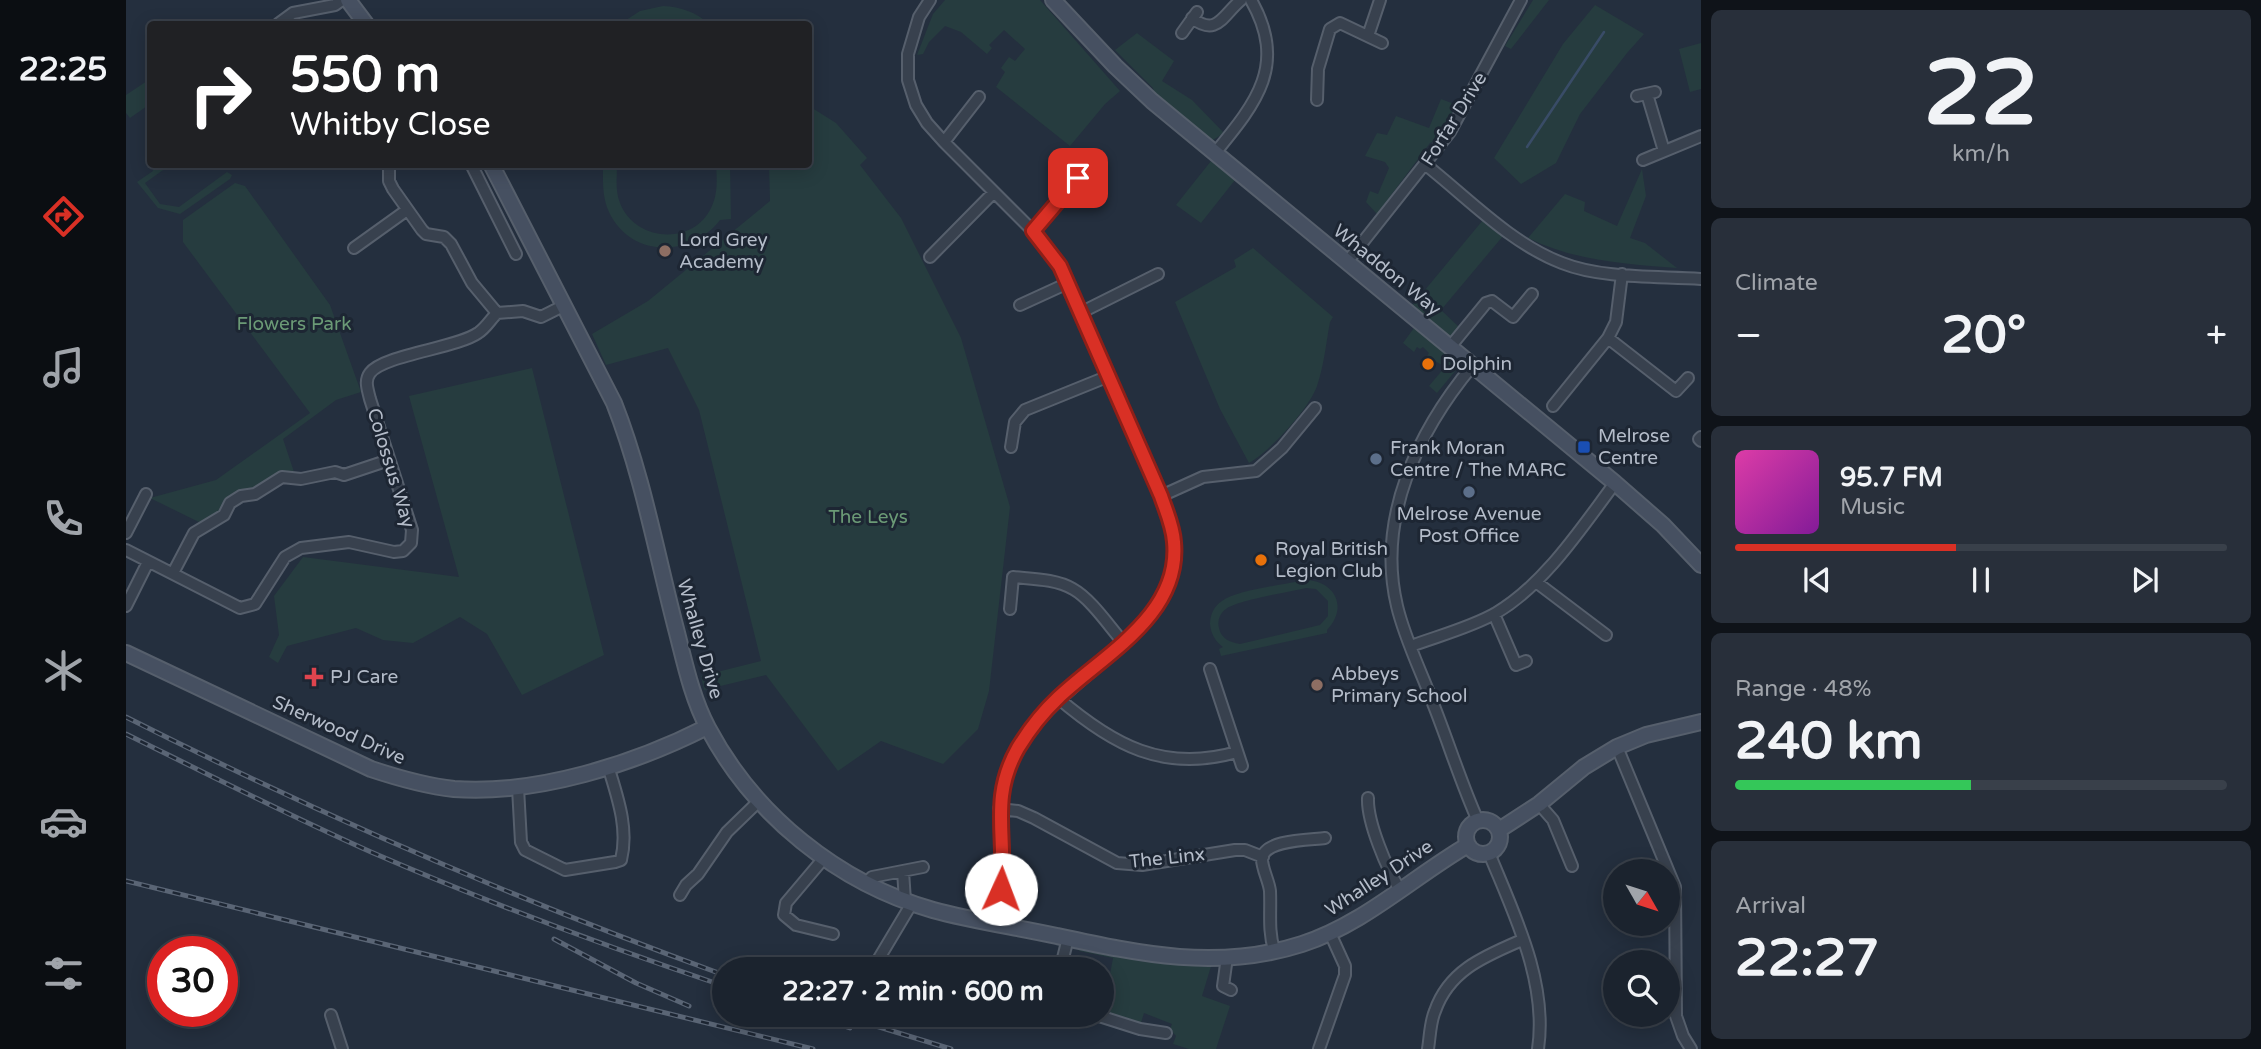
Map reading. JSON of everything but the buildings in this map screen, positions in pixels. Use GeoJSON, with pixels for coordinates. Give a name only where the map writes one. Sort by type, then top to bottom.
{"type":"FeatureCollection","features":[{"type":"Feature","properties":{"kind":"street"},"geometry":{"type":"LineString","coordinates":[[282,21],[293,13],[335,5],[342,0]]}},
{"type":"Feature","properties":{"kind":"street"},"geometry":{"type":"LineString","coordinates":[[348,0],[361,21]]}},
{"type":"Feature","properties":{"kind":"street"},"geometry":{"type":"LineString","coordinates":[[930,0],[912,34],[908,54],[908,80],[922,114],[944,142],[1050,250],[1082,312],[1161,496],[1174,543],[1173,565],[1167,589],[1157,606],[1123,642],[1058,698],[1034,724],[1017,750],[1003,781],[999,809],[1003,869],[996,923]]}},
{"type":"Feature","properties":{"kind":"street","name":"Whaddon Way"},"geometry":{"type":"LineString","coordinates":[[1053,0],[1124,75],[1615,483],[1663,525],[1701,565]]}},
{"type":"Feature","properties":{"kind":"street"},"geometry":{"type":"LineString","coordinates":[[1182,33],[1195,15],[1205,27],[1213,26],[1241,0]]}},
{"type":"Feature","properties":{"kind":"street"},"geometry":{"type":"LineString","coordinates":[[1215,153],[1243,119],[1262,83],[1267,61],[1267,37],[1260,15],[1251,0]]}},
{"type":"Feature","properties":{"kind":"street"},"geometry":{"type":"LineString","coordinates":[[1368,36],[1380,0]]}},
{"type":"Feature","properties":{"kind":"street","name":"Forfar Drive"},"geometry":{"type":"LineString","coordinates":[[1347,262],[1450,132],[1521,0]]}},
{"type":"Feature","properties":{"kind":"street"},"geometry":{"type":"LineString","coordinates":[[1317,100],[1318,69],[1330,29],[1340,23],[1382,43]]}},
{"type":"Feature","properties":{"kind":"street"},"geometry":{"type":"LineString","coordinates":[[1646,94],[1664,151]]}},
{"type":"Feature","properties":{"kind":"street"},"geometry":{"type":"LineString","coordinates":[[944,142],[979,97]]}},
{"type":"Feature","properties":{"kind":"street"},"geometry":{"type":"LineString","coordinates":[[1643,160],[1701,135]]}},
{"type":"Feature","properties":{"kind":"street"},"geometry":{"type":"LineString","coordinates":[[1426,165],[1504,229],[1534,250],[1563,264],[1622,274],[1701,279]]}},
{"type":"Feature","properties":{"kind":"street"},"geometry":{"type":"LineString","coordinates":[[389,168],[389,181],[407,210],[426,234],[444,237],[451,244],[472,283],[497,313],[523,311],[541,317],[563,306]]}},
{"type":"Feature","properties":{"kind":"street"},"geometry":{"type":"LineString","coordinates":[[473,168],[516,254]]}},
{"type":"Feature","properties":{"kind":"street","name":"Whalley Drive"},"geometry":{"type":"LineString","coordinates":[[493,168],[614,403],[629,442],[690,684],[707,727],[732,767],[759,802],[824,858],[866,883],[933,910],[1113,949],[1185,958],[1227,957],[1274,950],[1302,944],[1330,933],[1380,904],[1434,864],[1468,845]]}},
{"type":"Feature","properties":{"kind":"street"},"geometry":{"type":"LineString","coordinates":[[1033,231],[1078,178],[1084,174],[1094,175]]}},
{"type":"Feature","properties":{"kind":"street"},"geometry":{"type":"LineString","coordinates":[[487,197],[504,188]]}},
{"type":"Feature","properties":{"kind":"street"},"geometry":{"type":"LineString","coordinates":[[930,257],[994,192]]}},
{"type":"Feature","properties":{"kind":"street"},"geometry":{"type":"LineString","coordinates":[[355,248],[407,210]]}},
{"type":"Feature","properties":{"kind":"street"},"geometry":{"type":"LineString","coordinates":[[1082,312],[1158,274]]}},
{"type":"Feature","properties":{"kind":"street"},"geometry":{"type":"LineString","coordinates":[[1553,406],[1608,338],[1616,322],[1622,274]]}},
{"type":"Feature","properties":{"kind":"street"},"geometry":{"type":"LineString","coordinates":[[1020,305],[1068,282]]}},
{"type":"Feature","properties":{"kind":"street"},"geometry":{"type":"LineString","coordinates":[[1450,347],[1486,303],[1492,302],[1513,317],[1532,294]]}},
{"type":"Feature","properties":{"kind":"street","name":"Colossus Way"},"geometry":{"type":"LineString","coordinates":[[126,550],[240,608],[256,604],[285,557],[301,548],[349,542],[394,552],[403,551],[411,543],[412,530],[368,391],[366,383],[369,374],[376,368],[400,358],[478,334],[497,313]]}},
{"type":"Feature","properties":{"kind":"street"},"geometry":{"type":"LineString","coordinates":[[1608,338],[1676,391],[1688,377]]}},
{"type":"Feature","properties":{"kind":"street"},"geometry":{"type":"LineString","coordinates":[[1473,365],[1431,422],[1404,478],[1393,541],[1393,572],[1396,606],[1478,821]]}},
{"type":"Feature","properties":{"kind":"street"},"geometry":{"type":"LineString","coordinates":[[1011,447],[1014,422],[1025,410],[1109,376]]}},
{"type":"Feature","properties":{"kind":"street"},"geometry":{"type":"LineString","coordinates":[[1161,496],[1202,477],[1256,471],[1282,448],[1315,408]]}},
{"type":"Feature","properties":{"kind":"street"},"geometry":{"type":"LineString","coordinates":[[173,573],[194,533],[224,515],[230,503],[241,496],[255,494],[282,477],[301,479],[335,472],[344,475],[389,460]]}},
{"type":"Feature","properties":{"kind":"street"},"geometry":{"type":"LineString","coordinates":[[1411,646],[1494,614],[1516,599],[1536,582],[1615,483]]}},
{"type":"Feature","properties":{"kind":"street"},"geometry":{"type":"LineString","coordinates":[[126,533],[146,494]]}},
{"type":"Feature","properties":{"kind":"street"},"geometry":{"type":"LineString","coordinates":[[126,606],[148,562]]}},
{"type":"Feature","properties":{"kind":"street"},"geometry":{"type":"LineString","coordinates":[[1010,609],[1013,578],[1072,588],[1123,642]]}},
{"type":"Feature","properties":{"kind":"street"},"geometry":{"type":"LineString","coordinates":[[1536,582],[1606,635]]}},
{"type":"Feature","properties":{"kind":"street"},"geometry":{"type":"LineString","coordinates":[[1494,614],[1516,665],[1527,661]]}},
{"type":"Feature","properties":{"kind":"street","name":"Sherwood Drive"},"geometry":{"type":"LineString","coordinates":[[126,653],[371,769],[405,780],[454,789],[518,788],[608,766],[659,749],[707,727]]}},
{"type":"Feature","properties":{"kind":"street"},"geometry":{"type":"LineString","coordinates":[[1210,669],[1242,766]]}},
{"type":"Feature","properties":{"kind":"street"},"geometry":{"type":"LineString","coordinates":[[1058,698],[1113,740],[1142,752],[1199,760],[1237,752]]}},
{"type":"Feature","properties":{"kind":"street"},"geometry":{"type":"LineString","coordinates":[[1499,830],[1539,804],[1584,767],[1617,747],[1646,735],[1700,724]]}},
{"type":"Feature","properties":{"kind":"street"},"geometry":{"type":"LineString","coordinates":[[1617,747],[1662,859]]}},
{"type":"Feature","properties":{"kind":"street"},"geometry":{"type":"LineString","coordinates":[[518,788],[521,842],[526,849],[565,870],[615,862],[621,860],[624,847],[623,820],[608,766]]}},
{"type":"Feature","properties":{"kind":"street"},"geometry":{"type":"LineString","coordinates":[[1368,798],[1367,808],[1391,876],[1399,890]]}},
{"type":"Feature","properties":{"kind":"street"},"geometry":{"type":"LineString","coordinates":[[680,895],[727,832],[759,802]]}},
{"type":"Feature","properties":{"kind":"street"},"geometry":{"type":"LineString","coordinates":[[1539,804],[1553,820],[1572,866]]}},
{"type":"Feature","properties":{"kind":"street","name":"The Linx"},"geometry":{"type":"LineString","coordinates":[[999,809],[1018,811],[1034,818],[1116,863],[1142,865],[1235,850],[1245,850],[1263,857]]}},
{"type":"Feature","properties":{"kind":"street"},"geometry":{"type":"LineString","coordinates":[[1488,820],[1499,830],[1498,846],[1489,853],[1479,854],[1468,845],[1466,833],[1478,821],[1488,820]]}},
{"type":"Feature","properties":{"kind":"street"},"geometry":{"type":"LineString","coordinates":[[1274,950],[1268,926],[1269,886],[1263,857],[1265,851],[1277,844],[1325,838]]}},
{"type":"Feature","properties":{"kind":"street"},"geometry":{"type":"LineString","coordinates":[[1489,853],[1534,973],[1539,1025],[1538,1049]]}},
{"type":"Feature","properties":{"kind":"street"},"geometry":{"type":"LineString","coordinates":[[824,858],[786,903],[784,915],[796,925],[833,934]]}},
{"type":"Feature","properties":{"kind":"street"},"geometry":{"type":"LineString","coordinates":[[866,883],[872,877],[923,867]]}},
{"type":"Feature","properties":{"kind":"street"},"geometry":{"type":"LineString","coordinates":[[879,957],[909,902],[903,871]]}},
{"type":"Feature","properties":{"kind":"street"},"geometry":{"type":"LineString","coordinates":[[1320,1049],[1345,975],[1345,966],[1330,933]]}},
{"type":"Feature","properties":{"kind":"street"},"geometry":{"type":"LineString","coordinates":[[1063,957],[1068,938]]}},
{"type":"Feature","properties":{"kind":"street"},"geometry":{"type":"LineString","coordinates":[[1428,1049],[1434,1012],[1445,989],[1460,972],[1476,960],[1522,940]]}},
{"type":"Feature","properties":{"kind":"street"},"geometry":{"type":"LineString","coordinates":[[1227,957],[1223,986],[1231,989]]}},
{"type":"Feature","properties":{"kind":"street"},"geometry":{"type":"LineString","coordinates":[[331,1015],[342,1049]]}},
{"type":"Feature","properties":{"kind":"street"},"geometry":{"type":"LineString","coordinates":[[1114,1021],[1166,1033]]}},
{"type":"Feature","properties":{"kind":"street"},"geometry":{"type":"LineString","coordinates":[[1680,1027],[1691,1049]]}},
{"type":"Feature","properties":{"kind":"green space"},"geometry":{"type":"Polygon","coordinates":[[[945,0],[1040,0],[1120,91],[1105,104],[1070,146],[996,87],[1005,72],[1001,68],[1009,57],[1015,61],[1025,49],[1004,30],[989,45],[992,48],[987,54],[961,32],[945,26],[929,42],[923,54],[917,55],[933,14],[945,0]]]}},
{"type":"Feature","properties":{"kind":"green space"},"geometry":{"type":"Polygon","coordinates":[[[1533,0],[1549,0],[1511,49],[1505,46],[1533,0]]]}},
{"type":"Feature","properties":{"kind":"green space"},"geometry":{"type":"Polygon","coordinates":[[[1595,5],[1644,34],[1580,114],[1556,163],[1521,184],[1494,158],[1563,44],[1595,5]]]}},
{"type":"Feature","properties":{"kind":"green space"},"geometry":{"type":"Polygon","coordinates":[[[663,6],[688,11],[705,21],[625,21],[640,11],[663,6]]]}},
{"type":"Feature","properties":{"kind":"green space"},"geometry":{"type":"Polygon","coordinates":[[[1137,33],[1174,61],[1162,81],[1192,100],[1224,133],[1213,140],[1207,138],[1154,93],[1153,88],[1115,50],[1137,33]]]}},
{"type":"Feature","properties":{"kind":"green space"},"geometry":{"type":"Polygon","coordinates":[[[1701,43],[1701,89],[1690,92],[1679,49],[1701,43]]]}},
{"type":"Feature","properties":{"kind":"green space"},"geometry":{"type":"Polygon","coordinates":[[[147,81],[147,106],[130,118],[126,113],[126,95],[147,81]]]}},
{"type":"Feature","properties":{"kind":"green space"},"geometry":{"type":"Polygon","coordinates":[[[1441,99],[1457,105],[1435,141],[1430,143],[1377,214],[1366,202],[1370,191],[1378,194],[1389,168],[1385,162],[1365,156],[1377,133],[1387,135],[1396,116],[1429,128],[1441,99]]]}},
{"type":"Feature","properties":{"kind":"green space","name":"The Leys"},"geometry":{"type":"Polygon","coordinates":[[[812,108],[836,123],[867,158],[860,165],[901,218],[961,338],[1010,507],[989,691],[978,729],[943,764],[881,741],[838,771],[766,675],[704,690],[701,676],[761,661],[699,410],[668,348],[606,365],[592,334],[648,301],[770,201],[769,168],[812,168],[812,108]]]}},
{"type":"Feature","properties":{"kind":"green space"},"geometry":{"type":"Polygon","coordinates":[[[1211,161],[1235,180],[1201,223],[1176,205],[1211,161]]]}},
{"type":"Feature","properties":{"kind":"green space"},"geometry":{"type":"Polygon","coordinates":[[[154,168],[166,168],[145,183],[160,204],[179,207],[227,172],[232,175],[180,214],[158,208],[137,182],[154,168]]]}},
{"type":"Feature","properties":{"kind":"green space"},"geometry":{"type":"Polygon","coordinates":[[[603,168],[617,168],[617,194],[627,216],[638,226],[651,232],[678,233],[691,229],[703,220],[715,197],[716,168],[730,168],[731,219],[720,220],[694,241],[678,246],[646,245],[619,227],[609,212],[603,168]]]}},
{"type":"Feature","properties":{"kind":"green space"},"geometry":{"type":"Polygon","coordinates":[[[1642,169],[1646,196],[1630,238],[1645,243],[1677,268],[1582,257],[1528,238],[1565,194],[1585,202],[1584,211],[1617,226],[1642,169]]]}},
{"type":"Feature","properties":{"kind":"green space","name":"Flowers Park"},"geometry":{"type":"Polygon","coordinates":[[[235,183],[245,186],[330,305],[361,392],[336,400],[283,439],[294,472],[278,472],[252,489],[230,497],[219,513],[203,524],[150,498],[216,480],[310,413],[183,242],[183,220],[235,183]]]}},
{"type":"Feature","properties":{"kind":"green space"},"geometry":{"type":"Polygon","coordinates":[[[1483,220],[1503,236],[1441,310],[1459,327],[1449,340],[1410,308],[1483,220]]]}},
{"type":"Feature","properties":{"kind":"green space"},"geometry":{"type":"Polygon","coordinates":[[[1253,248],[1333,317],[1313,395],[1288,429],[1249,463],[1220,409],[1175,302],[1236,267],[1234,260],[1253,248]]]}},
{"type":"Feature","properties":{"kind":"green space"},"geometry":{"type":"Polygon","coordinates":[[[1414,328],[1454,359],[1456,370],[1437,393],[1429,386],[1445,367],[1427,356],[1429,353],[1423,347],[1417,347],[1414,352],[1403,343],[1414,328]]]}},
{"type":"Feature","properties":{"kind":"green space"},"geometry":{"type":"Polygon","coordinates":[[[532,368],[604,655],[522,695],[487,634],[460,617],[413,643],[383,640],[356,628],[287,646],[278,663],[269,657],[279,635],[274,596],[303,557],[459,577],[409,396],[532,368]]]}},
{"type":"Feature","properties":{"kind":"green space"},"geometry":{"type":"Polygon","coordinates":[[[1307,580],[1325,586],[1336,598],[1337,613],[1327,633],[1221,656],[1219,649],[1223,647],[1214,637],[1210,624],[1213,611],[1219,603],[1239,594],[1307,580]],[[1306,588],[1232,606],[1219,617],[1220,632],[1226,639],[1240,644],[1320,625],[1328,616],[1328,601],[1316,589],[1306,588]]]}},
{"type":"Feature","properties":{"kind":"green space"},"geometry":{"type":"Polygon","coordinates":[[[1080,947],[1146,960],[1212,963],[1202,996],[1230,1006],[1216,1049],[1189,1049],[1173,1044],[1176,1036],[1170,1029],[1172,1024],[1144,1013],[1141,1023],[1114,1015],[1114,957],[1079,951],[1080,947]]]}},
{"type":"Feature","properties":{"kind":"waterway"},"geometry":{"type":"LineString","coordinates":[[1527,147],[1604,32]]}},
{"type":"Feature","properties":{"kind":"railway"},"geometry":{"type":"LineString","coordinates":[[126,717],[421,855],[712,971]]}},
{"type":"Feature","properties":{"kind":"railway"},"geometry":{"type":"LineString","coordinates":[[126,734],[371,852],[546,923],[712,982]]}},
{"type":"Feature","properties":{"kind":"railway"},"geometry":{"type":"LineString","coordinates":[[126,881],[813,1049]]}},
{"type":"Feature","properties":{"kind":"railway"},"geometry":{"type":"LineString","coordinates":[[554,939],[636,983],[689,1006]]}},
{"type":"Feature","properties":{"kind":"railway"},"geometry":{"type":"LineString","coordinates":[[879,1027],[951,1049]]}},
{"type":"Feature","properties":{"kind":"place","name":"Lord Grey Academy"},"geometry":{"type":"Point","coordinates":[665,251]}},
{"type":"Feature","properties":{"kind":"place","name":"Dolphin"},"geometry":{"type":"Point","coordinates":[1428,364]}},
{"type":"Feature","properties":{"kind":"place","name":"Melrose Centre"},"geometry":{"type":"Point","coordinates":[1584,447]}},
{"type":"Feature","properties":{"kind":"place","name":"Frank Moran Centre / The MARC"},"geometry":{"type":"Point","coordinates":[1376,459]}},
{"type":"Feature","properties":{"kind":"place","name":"Melrose Avenue Post Office"},"geometry":{"type":"Point","coordinates":[1469,492]}},
{"type":"Feature","properties":{"kind":"place","name":"Royal British Legion Club"},"geometry":{"type":"Point","coordinates":[1261,560]}},
{"type":"Feature","properties":{"kind":"place","name":"PJ Care"},"geometry":{"type":"Point","coordinates":[314,677]}},
{"type":"Feature","properties":{"kind":"place","name":"Abbeys Primary School"},"geometry":{"type":"Point","coordinates":[1317,685]}},
{"type":"Feature","properties":{"kind":"route"},"geometry":{"type":"LineString","coordinates":[[1001,889],[1003,869],[999,809],[1003,781],[1017,750],[1034,724],[1058,698],[1144,622],[1167,589],[1173,565],[1174,543],[1161,496],[1060,266],[1033,231],[1078,178]]}}]}
